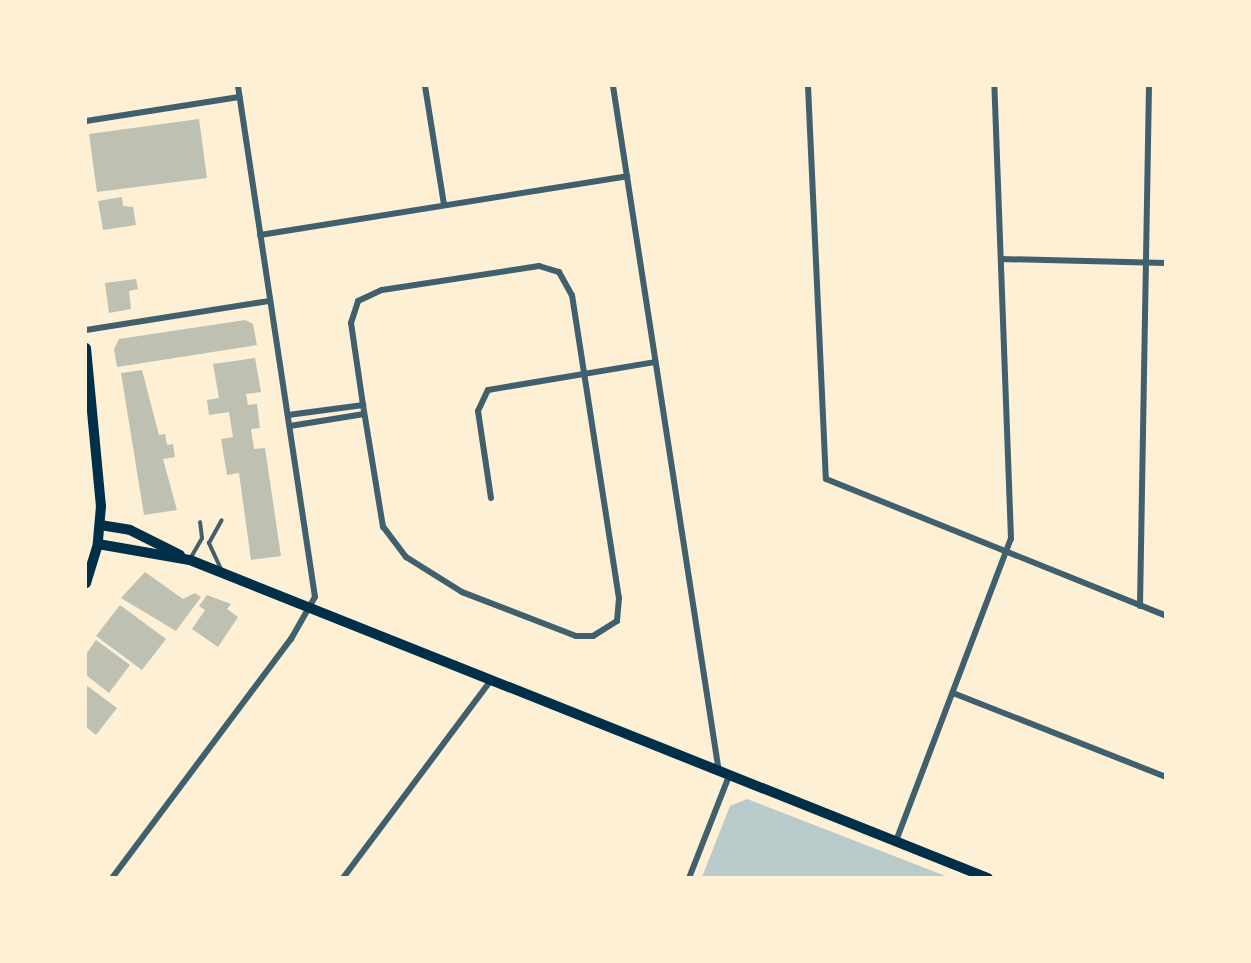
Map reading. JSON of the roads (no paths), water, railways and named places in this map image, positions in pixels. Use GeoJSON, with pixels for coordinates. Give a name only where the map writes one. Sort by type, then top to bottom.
{"type":"FeatureCollection","features":[{"type":"Feature","properties":{"kind":"main road"},"geometry":{"type":"LineString","coordinates":[[86,348],[100,525],[98,544],[86,583]]}},
{"type":"Feature","properties":{"kind":"main road"},"geometry":{"type":"LineString","coordinates":[[100,525],[146,536],[188,559],[988,878]]}},
{"type":"Feature","properties":{"kind":"main road"},"geometry":{"type":"LineString","coordinates":[[98,544],[188,559]]}},
{"type":"Feature","properties":{"kind":"street"},"geometry":{"type":"LineString","coordinates":[[112,878],[311,608],[315,597],[238,86]]}},
{"type":"Feature","properties":{"kind":"street"},"geometry":{"type":"LineString","coordinates":[[425,86],[444,204]]}},
{"type":"Feature","properties":{"kind":"street"},"geometry":{"type":"LineString","coordinates":[[613,86],[724,774],[689,878]]}},
{"type":"Feature","properties":{"kind":"street"},"geometry":{"type":"LineString","coordinates":[[808,86],[824,476],[842,488],[1166,616]]}},
{"type":"Feature","properties":{"kind":"street"},"geometry":{"type":"LineString","coordinates":[[896,841],[1008,553],[1012,535],[994,86]]}},
{"type":"Feature","properties":{"kind":"street"},"geometry":{"type":"LineString","coordinates":[[1140,606],[1149,86]]}},
{"type":"Feature","properties":{"kind":"street"},"geometry":{"type":"LineString","coordinates":[[86,121],[239,97]]}},
{"type":"Feature","properties":{"kind":"street"},"geometry":{"type":"LineString","coordinates":[[260,235],[627,176]]}},
{"type":"Feature","properties":{"kind":"street"},"geometry":{"type":"LineString","coordinates":[[1001,259],[1166,263]]}},
{"type":"Feature","properties":{"kind":"street"},"geometry":{"type":"LineString","coordinates":[[539,266],[560,272],[570,288],[585,373],[619,598],[617,621],[593,636],[576,636],[462,592],[406,557],[383,527],[363,405],[351,323],[358,301],[382,290],[539,266]]}},
{"type":"Feature","properties":{"kind":"street"},"geometry":{"type":"LineString","coordinates":[[86,330],[270,300]]}},
{"type":"Feature","properties":{"kind":"street"},"geometry":{"type":"LineString","coordinates":[[491,498],[478,411],[484,393],[656,362]]}},
{"type":"Feature","properties":{"kind":"street"},"geometry":{"type":"LineString","coordinates":[[288,415],[363,405]]}},
{"type":"Feature","properties":{"kind":"street"},"geometry":{"type":"LineString","coordinates":[[290,426],[364,414]]}},
{"type":"Feature","properties":{"kind":"street"},"geometry":{"type":"LineString","coordinates":[[343,878],[491,680]]}},
{"type":"Feature","properties":{"kind":"street"},"geometry":{"type":"LineString","coordinates":[[953,693],[1166,777]]}},
{"type":"Feature","properties":{"kind":"lane"},"geometry":{"type":"LineString","coordinates":[[222,520],[209,543],[214,559],[230,576]]}},
{"type":"Feature","properties":{"kind":"lane"},"geometry":{"type":"LineString","coordinates":[[188,559],[202,538],[200,522]]}}]}
